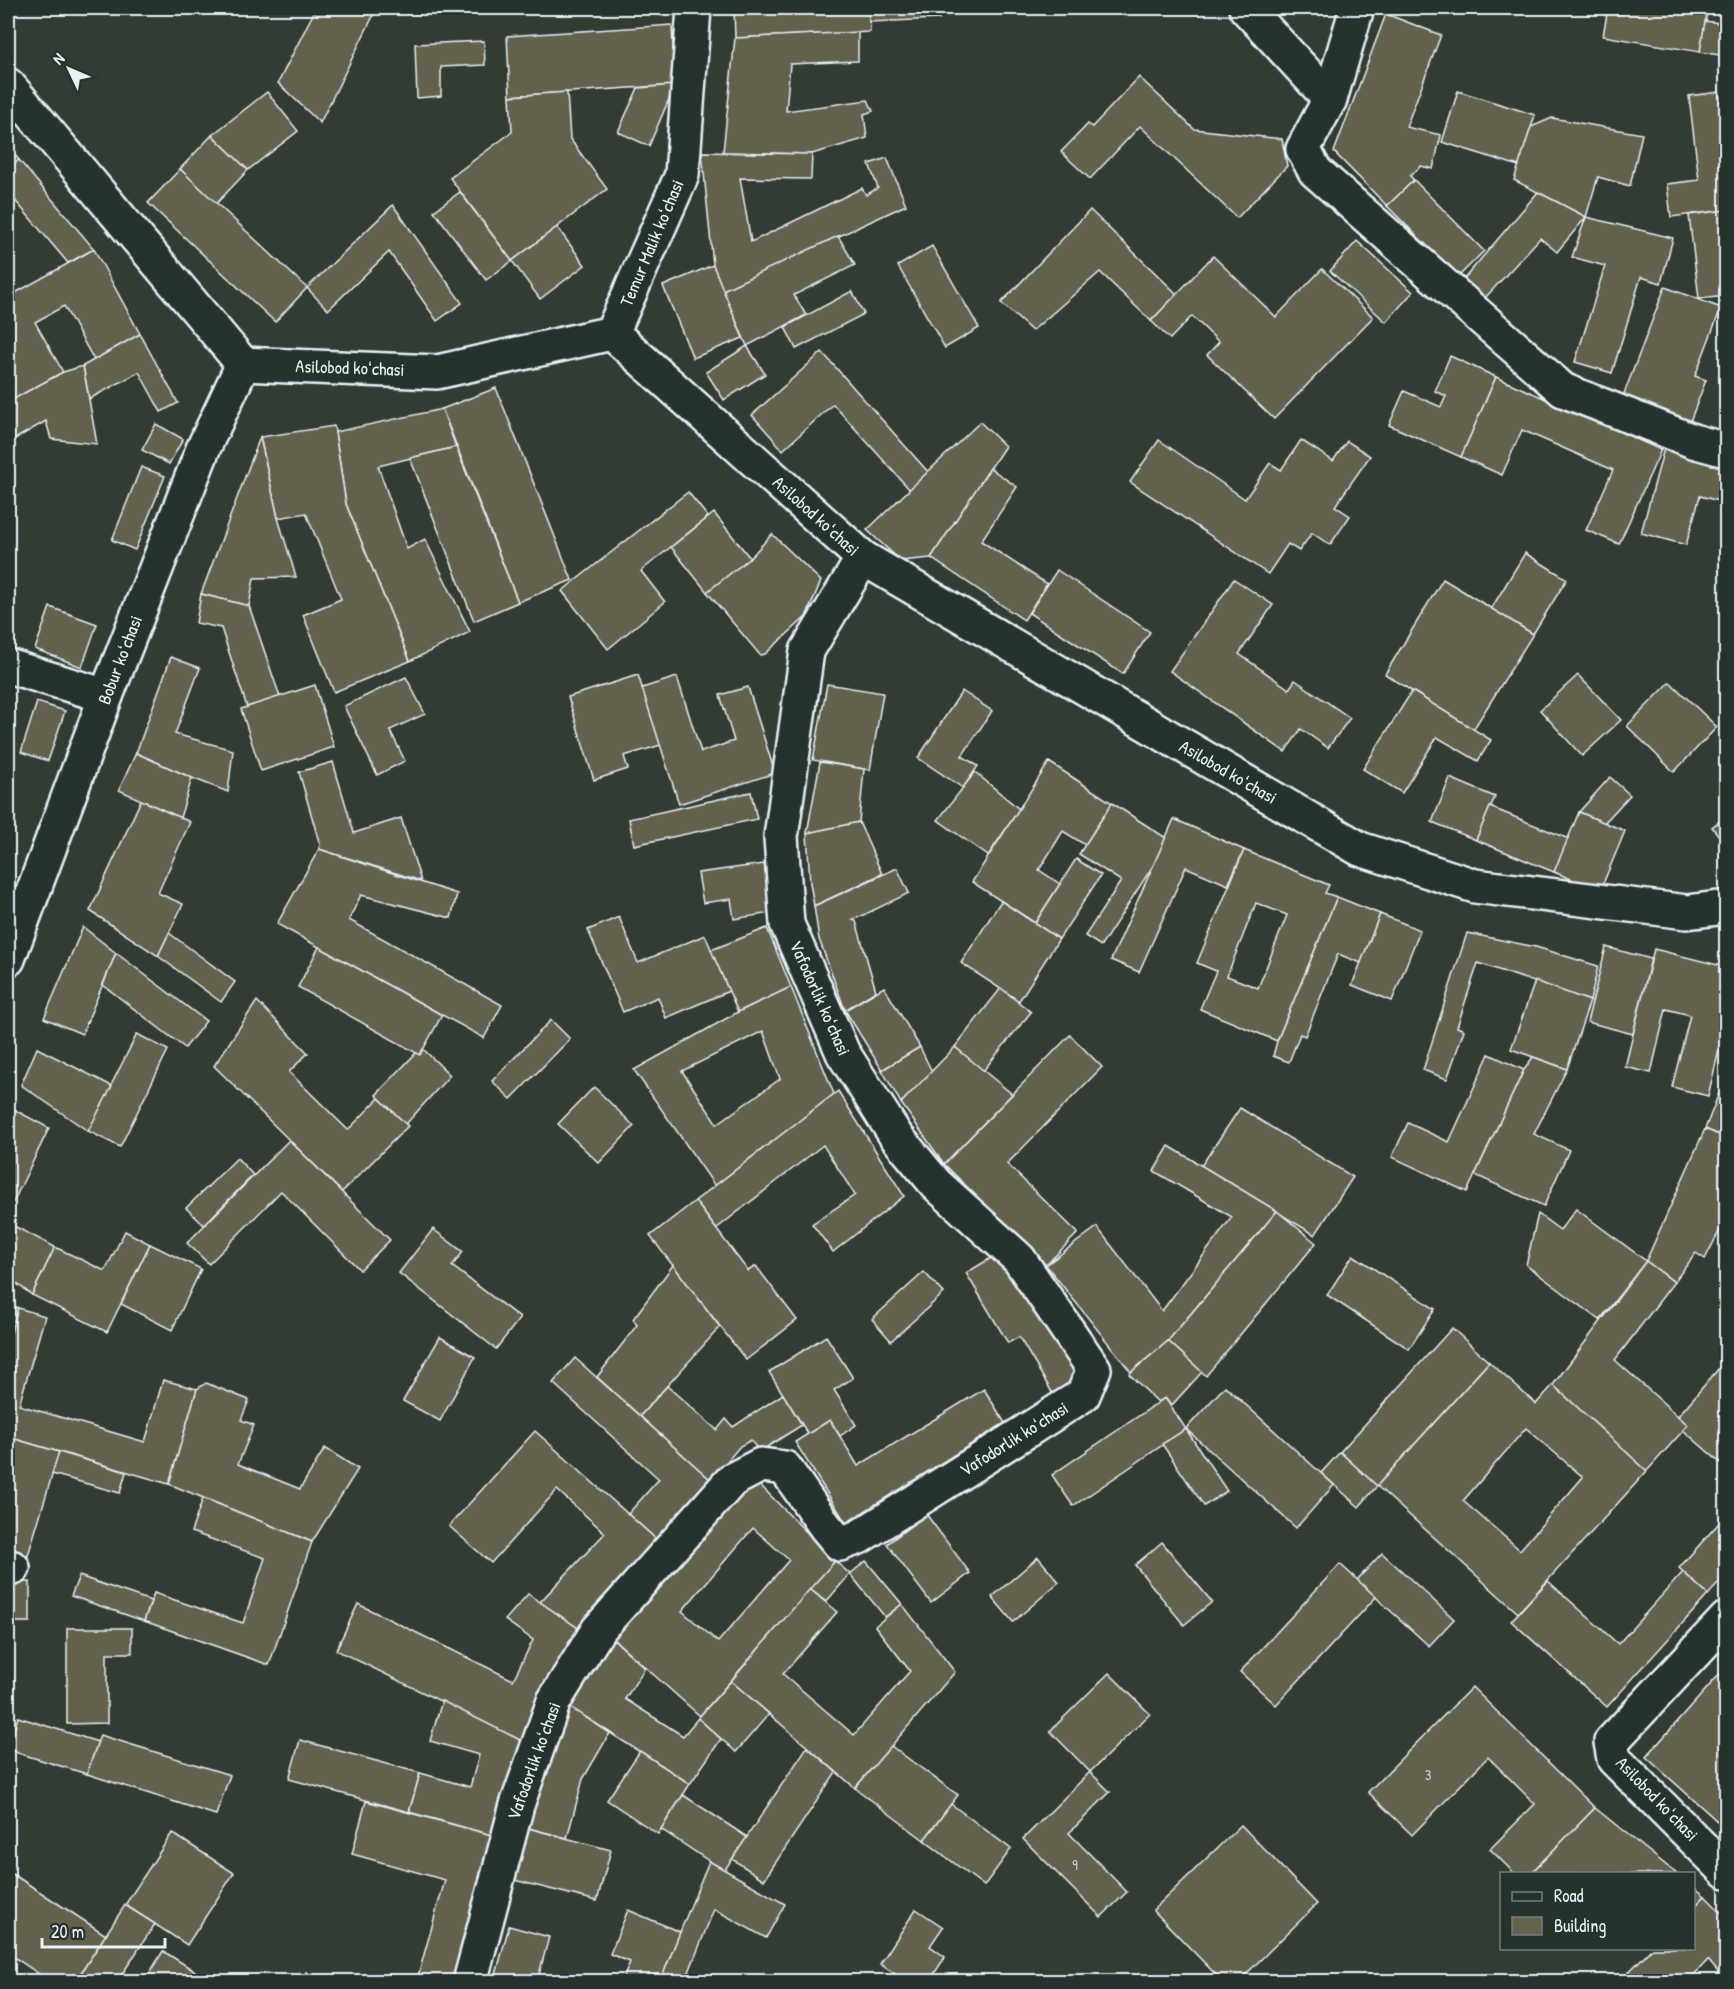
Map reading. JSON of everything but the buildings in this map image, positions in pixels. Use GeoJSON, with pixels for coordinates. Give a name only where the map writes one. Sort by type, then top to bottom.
{"type":"FeatureCollection","features":[{"type":"Feature","properties":{"kind":"street","name":"Temur Malik koʻchasi"},"geometry":{"type":"LineString","coordinates":[[612,333],[682,175],[694,8]]}},
{"type":"Feature","properties":{"kind":"street"},"geometry":{"type":"LineString","coordinates":[[1246,8],[1330,99]]}},
{"type":"Feature","properties":{"kind":"street"},"geometry":{"type":"LineString","coordinates":[[1357,8],[1330,99],[1303,149],[1315,171],[1563,390],[1693,441],[1726,450]]}},
{"type":"Feature","properties":{"kind":"street"},"geometry":{"type":"LineString","coordinates":[[8,85],[243,364]]}},
{"type":"Feature","properties":{"kind":"street","name":"Asilobod koʻchasi"},"geometry":{"type":"LineString","coordinates":[[243,364],[437,372],[612,333],[863,558],[1360,849],[1475,886],[1687,912],[1726,907]]}},
{"type":"Feature","properties":{"kind":"street","name":"Bobur koʻchasi"},"geometry":{"type":"LineString","coordinates":[[8,959],[106,696],[203,449],[243,364]]}},
{"type":"Feature","properties":{"kind":"street","name":"Vafodorlik koʻchasi"},"geometry":{"type":"LineString","coordinates":[[470,1982],[517,1805],[554,1701],[598,1630],[732,1480],[761,1465],[785,1468],[840,1544],[859,1537],[1083,1395],[1094,1369],[1019,1258],[936,1184],[896,1136],[843,1053],[787,924],[781,837],[807,651],[863,558]]}},
{"type":"Feature","properties":{"kind":"street"},"geometry":{"type":"LineString","coordinates":[[8,666],[106,696]]}},
{"type":"Feature","properties":{"kind":"street","name":"Asilobod koʻchasi"},"geometry":{"type":"LineString","coordinates":[[1726,1619],[1611,1742],[1614,1759],[1726,1871]]}}]}
